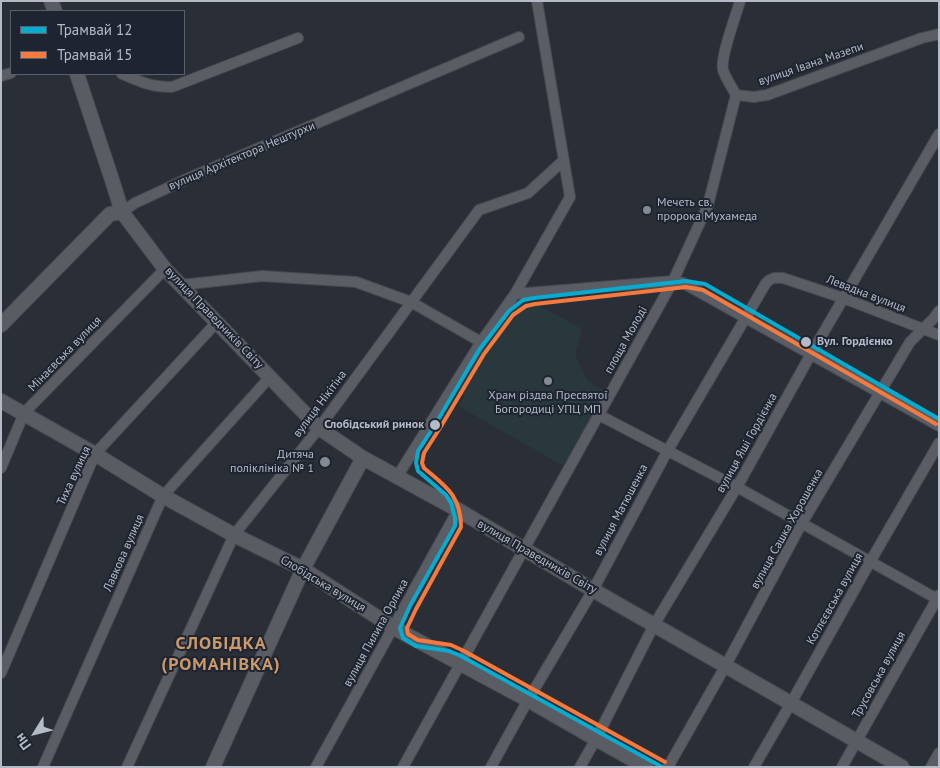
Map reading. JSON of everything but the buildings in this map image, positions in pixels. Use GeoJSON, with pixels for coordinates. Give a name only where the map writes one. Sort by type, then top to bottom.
{"type":"FeatureCollection","features":[{"type":"Feature","properties":{"kind":"main road","name":"вулиця Праведників Світу"},"geometry":{"type":"LineString","coordinates":[[77,75],[122,212],[165,269],[319,428],[363,458],[458,510],[593,590],[902,767]]}},
{"type":"Feature","properties":{"kind":"main road","name":"вулиця Архітектора Нештурхи"},"geometry":{"type":"LineString","coordinates":[[1,325],[110,214],[122,212]]}},
{"type":"Feature","properties":{"kind":"main road","name":"Слобідська вулиця"},"geometry":{"type":"LineString","coordinates":[[1,401],[95,454],[163,496],[234,535],[303,569],[394,628],[528,700],[646,767]]}},
{"type":"Feature","properties":{"kind":"main road"},"geometry":{"type":"LineString","coordinates":[[213,767],[303,569],[363,458]]}},
{"type":"Feature","properties":{"kind":"street"},"geometry":{"type":"LineString","coordinates":[[397,477],[482,342],[515,294],[570,197],[537,1]]}},
{"type":"Feature","properties":{"kind":"street"},"geometry":{"type":"LineString","coordinates":[[673,281],[708,206],[736,95],[722,68],[740,1]]}},
{"type":"Feature","properties":{"kind":"street","name":"вулиця Івана Мазепи"},"geometry":{"type":"LineString","coordinates":[[736,95],[754,97],[767,95],[922,38],[939,34]]}},
{"type":"Feature","properties":{"kind":"street","name":"вулиця Архітектора Нештурхи"},"geometry":{"type":"LineString","coordinates":[[122,212],[135,202],[191,177],[519,37]]}},
{"type":"Feature","properties":{"kind":"street"},"geometry":{"type":"LineString","coordinates":[[124,75],[149,85],[172,87],[298,38]]}},
{"type":"Feature","properties":{"kind":"street","name":"вулиця Яші Гордієнка"},"geometry":{"type":"LineString","coordinates":[[580,767],[654,625],[737,487],[843,298],[939,134]]}},
{"type":"Feature","properties":{"kind":"street","name":"вулиця Нікітіна"},"geometry":{"type":"LineString","coordinates":[[127,767],[234,535],[319,428],[479,210],[528,193],[564,160]]}},
{"type":"Feature","properties":{"kind":"street","name":"Мінаєвська вулиця"},"geometry":{"type":"LineString","coordinates":[[1,468],[24,413],[165,269]]}},
{"type":"Feature","properties":{"kind":"street"},"geometry":{"type":"LineString","coordinates":[[181,286],[262,276],[356,282],[412,302],[482,342]]}},
{"type":"Feature","properties":{"kind":"street","name":"вулиця Матюшенка"},"geometry":{"type":"LineString","coordinates":[[491,767],[593,590],[668,450],[745,316],[770,279],[775,277],[783,278]]}},
{"type":"Feature","properties":{"kind":"street","name":"Левадна вулиця"},"geometry":{"type":"LineString","coordinates":[[783,278],[843,298],[939,335]]}},
{"type":"Feature","properties":{"kind":"street"},"geometry":{"type":"LineString","coordinates":[[515,294],[673,281],[683,283],[939,426]]}},
{"type":"Feature","properties":{"kind":"street","name":"площа Молоді"},"geometry":{"type":"LineString","coordinates":[[524,550],[673,281]]}},
{"type":"Feature","properties":{"kind":"street","name":"вулиця Сашка Хорошенка"},"geometry":{"type":"LineString","coordinates":[[668,767],[726,665],[802,523],[910,342],[939,311]]}},
{"type":"Feature","properties":{"kind":"street","name":"Тиха вулиця"},"geometry":{"type":"LineString","coordinates":[[1,672],[95,454],[217,322]]}},
{"type":"Feature","properties":{"kind":"street","name":"Лавкова вулиця"},"geometry":{"type":"LineString","coordinates":[[42,767],[163,496],[270,377]]}},
{"type":"Feature","properties":{"kind":"street"},"geometry":{"type":"LineString","coordinates":[[599,414],[737,487],[938,598]]}},
{"type":"Feature","properties":{"kind":"street","name":"Котлєєвська вулиця"},"geometry":{"type":"LineString","coordinates":[[754,767],[939,443]]}},
{"type":"Feature","properties":{"kind":"street","name":"вулиця Пилипа Орлика"},"geometry":{"type":"LineString","coordinates":[[316,767],[458,510]]}},
{"type":"Feature","properties":{"kind":"street"},"geometry":{"type":"LineString","coordinates":[[403,767],[524,550]]}},
{"type":"Feature","properties":{"kind":"street","name":"Трусовська вулиця"},"geometry":{"type":"LineString","coordinates":[[842,767],[938,598]]}},
{"type":"Feature","properties":{"kind":"street"},"geometry":{"type":"LineString","coordinates":[[931,767],[939,753]]}},
{"type":"Feature","properties":{"kind":"shaded area"},"geometry":{"type":"Polygon","coordinates":[[[517,296],[544,308],[582,329],[576,357],[588,381],[610,394],[567,468],[458,406],[464,396],[454,389],[517,296]]]}},
{"type":"Feature","properties":{"kind":"tram line","name":"12"},"geometry":{"type":"LineString","coordinates":[[662,767],[461,656],[449,651],[416,646],[403,638],[400,628],[410,606],[455,526],[451,503],[446,495],[418,471],[416,463],[418,451],[479,350],[509,311],[523,300],[534,298],[686,281],[705,284],[939,419]]}},
{"type":"Feature","properties":{"kind":"tram line","name":"15"},"geometry":{"type":"LineString","coordinates":[[665,762],[464,651],[451,645],[418,640],[408,634],[407,628],[416,609],[461,527],[455,499],[445,486],[424,468],[422,463],[424,453],[484,354],[513,315],[526,306],[535,304],[686,287],[703,290],[936,424]]}},
{"type":"Feature","properties":{"kind":"place","name":"Мечеть св. пророка Мухамеда"},"geometry":{"type":"Point","coordinates":[647,210]}},
{"type":"Feature","properties":{"kind":"place","name":"Вул. Гордієнко"},"geometry":{"type":"Point","coordinates":[806,342]}},
{"type":"Feature","properties":{"kind":"place","name":"Храм різдва Пресвятої Богородиці УПЦ МП"},"geometry":{"type":"Point","coordinates":[548,381]}},
{"type":"Feature","properties":{"kind":"place","name":"Слобідський ринок"},"geometry":{"type":"Point","coordinates":[435,425]}},
{"type":"Feature","properties":{"kind":"place","name":"Дитяча поліклініка № 1"},"geometry":{"type":"Point","coordinates":[325,462]}},
{"type":"Feature","properties":{"kind":"district","name":"СЛОБІДКА (РОМАНІВКА)"},"geometry":{"type":"Point","coordinates":[221,654]}}]}
